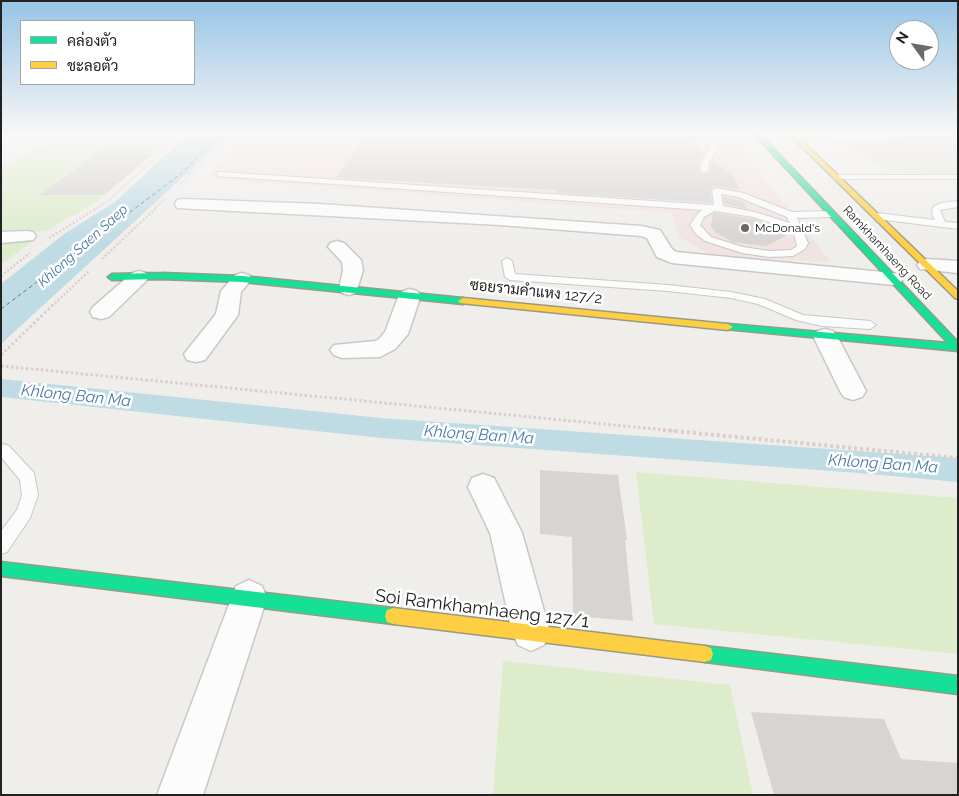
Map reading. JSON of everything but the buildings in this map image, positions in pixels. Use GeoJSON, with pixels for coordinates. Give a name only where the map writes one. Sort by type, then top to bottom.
{"type":"FeatureCollection","features":[{"type":"Feature","properties":{"kind":"street","name":"Ramkhamhaeng Road"},"geometry":{"type":"LineString","coordinates":[[791,170],[957,347]]}},
{"type":"Feature","properties":{"kind":"street","name":"Ramkhamhaeng Road"},"geometry":{"type":"LineString","coordinates":[[829,170],[958,296]]}},
{"type":"Feature","properties":{"kind":"street"},"geometry":{"type":"LineString","coordinates":[[177,195],[301,208],[641,231],[654,234],[664,253],[672,257],[893,279]]}},
{"type":"Feature","properties":{"kind":"street"},"geometry":{"type":"LineString","coordinates":[[1,238],[34,243]]}},
{"type":"Feature","properties":{"kind":"street"},"geometry":{"type":"LineString","coordinates":[[337,247],[351,260],[353,270],[349,289]]}},
{"type":"Feature","properties":{"kind":"street"},"geometry":{"type":"LineString","coordinates":[[927,265],[958,267]]}},
{"type":"Feature","properties":{"kind":"street","name":"ซอยรามคำแหง 127/2"},"geometry":{"type":"LineString","coordinates":[[112,277],[242,279],[825,336],[957,347]]}},
{"type":"Feature","properties":{"kind":"street"},"geometry":{"type":"LineString","coordinates":[[101,312],[139,277]]}},
{"type":"Feature","properties":{"kind":"street"},"geometry":{"type":"LineString","coordinates":[[196,354],[227,315],[231,291],[242,279]]}},
{"type":"Feature","properties":{"kind":"street"},"geometry":{"type":"LineString","coordinates":[[342,350],[374,350],[387,344],[396,334],[410,295]]}},
{"type":"Feature","properties":{"kind":"street"},"geometry":{"type":"LineString","coordinates":[[825,336],[853,391]]}},
{"type":"Feature","properties":{"kind":"street"},"geometry":{"type":"LineString","coordinates":[[483,487],[506,533],[531,632]]}},
{"type":"Feature","properties":{"kind":"street","name":"Soi Ramkhamhaeng 127/1"},"geometry":{"type":"LineString","coordinates":[[1,569],[531,632],[958,686]]}},
{"type":"Feature","properties":{"kind":"street"},"geometry":{"type":"LineString","coordinates":[[180,795],[248,598]]}},
{"type":"Feature","properties":{"kind":"lane"},"geometry":{"type":"LineString","coordinates":[[221,174],[738,211],[797,228]]}},
{"type":"Feature","properties":{"kind":"lane"},"geometry":{"type":"LineString","coordinates":[[836,177],[958,177]]}},
{"type":"Feature","properties":{"kind":"lane"},"geometry":{"type":"LineString","coordinates":[[791,215],[803,243],[802,247],[793,254],[761,253],[736,249],[708,239],[698,232],[695,225],[696,220],[719,205],[716,191],[740,195],[791,215],[832,214]]}},
{"type":"Feature","properties":{"kind":"lane"},"geometry":{"type":"LineString","coordinates":[[942,224],[936,214],[936,209],[941,206],[958,204]]}},
{"type":"Feature","properties":{"kind":"lane"},"geometry":{"type":"LineString","coordinates":[[877,216],[958,226]]}},
{"type":"Feature","properties":{"kind":"lane"},"geometry":{"type":"LineString","coordinates":[[507,261],[510,277],[668,288],[731,295],[761,301],[800,318],[822,322],[870,325]]}},
{"type":"Feature","properties":{"kind":"lane"},"geometry":{"type":"LineString","coordinates":[[1,546],[24,513],[30,495],[28,478],[4,450]]}},
{"type":"Feature","properties":{"kind":"path"},"geometry":{"type":"LineString","coordinates":[[1,276],[34,243],[108,201],[142,170]]}},
{"type":"Feature","properties":{"kind":"path"},"geometry":{"type":"LineString","coordinates":[[100,261],[177,195],[195,170]]}},
{"type":"Feature","properties":{"kind":"path"},"geometry":{"type":"LineString","coordinates":[[182,173],[192,173]]}},
{"type":"Feature","properties":{"kind":"path"},"geometry":{"type":"LineString","coordinates":[[1,355],[93,267]]}},
{"type":"Feature","properties":{"kind":"path"},"geometry":{"type":"LineString","coordinates":[[1,366],[958,458]]}},
{"type":"Feature","properties":{"kind":"shaded area"},"geometry":{"type":"Polygon","coordinates":[[[215,170],[758,170],[831,262],[712,256],[679,237],[672,213],[207,178],[215,170]]]}},
{"type":"Feature","properties":{"kind":"green space"},"geometry":{"type":"Polygon","coordinates":[[[1,170],[134,170],[98,201],[46,231],[1,234],[1,170]]]}},
{"type":"Feature","properties":{"kind":"green space"},"geometry":{"type":"Polygon","coordinates":[[[885,170],[958,170],[958,174],[889,173],[885,170]]]}},
{"type":"Feature","properties":{"kind":"green space"},"geometry":{"type":"Polygon","coordinates":[[[33,241],[1,265],[1,243],[33,241]]]}},
{"type":"Feature","properties":{"kind":"green space"},"geometry":{"type":"Polygon","coordinates":[[[636,472],[958,498],[958,654],[654,624],[636,472]]]}},
{"type":"Feature","properties":{"kind":"green space"},"geometry":{"type":"Polygon","coordinates":[[[503,661],[730,685],[753,795],[493,795],[503,661]]]}},
{"type":"Feature","properties":{"kind":"water","name":"Khlong Saen Saep"},"geometry":{"type":"Polygon","coordinates":[[[149,170],[191,170],[1,344],[1,284],[64,234],[116,201],[149,170]]]}},
{"type":"Feature","properties":{"kind":"waterway","name":"Khlong Ban Ma"},"geometry":{"type":"LineString","coordinates":[[1,388],[381,428],[859,461],[958,470]]}},
{"type":"Feature","properties":{"kind":"ferry route"},"geometry":{"type":"LineString","coordinates":[[1,309],[185,170]]}},
{"type":"Feature","properties":{"kind":"traffic: fast"},"geometry":{"type":"LineString","coordinates":[[791,170],[958,348]]}},
{"type":"Feature","properties":{"kind":"traffic: fast"},"geometry":{"type":"LineString","coordinates":[[112,277],[162,276],[242,279],[463,301]]}},
{"type":"Feature","properties":{"kind":"traffic: fast"},"geometry":{"type":"LineString","coordinates":[[728,327],[957,347]]}},
{"type":"Feature","properties":{"kind":"traffic: fast"},"geometry":{"type":"LineString","coordinates":[[1,569],[393,616]]}},
{"type":"Feature","properties":{"kind":"traffic: fast"},"geometry":{"type":"LineString","coordinates":[[705,654],[958,685]]}},
{"type":"Feature","properties":{"kind":"traffic: slow"},"geometry":{"type":"LineString","coordinates":[[829,170],[958,296]]}},
{"type":"Feature","properties":{"kind":"traffic: slow"},"geometry":{"type":"LineString","coordinates":[[463,301],[728,327]]}},
{"type":"Feature","properties":{"kind":"traffic: slow"},"geometry":{"type":"LineString","coordinates":[[393,616],[705,654]]}},
{"type":"Feature","properties":{"kind":"place","name":"McDonald's"},"geometry":{"type":"Point","coordinates":[745,228]}}]}
